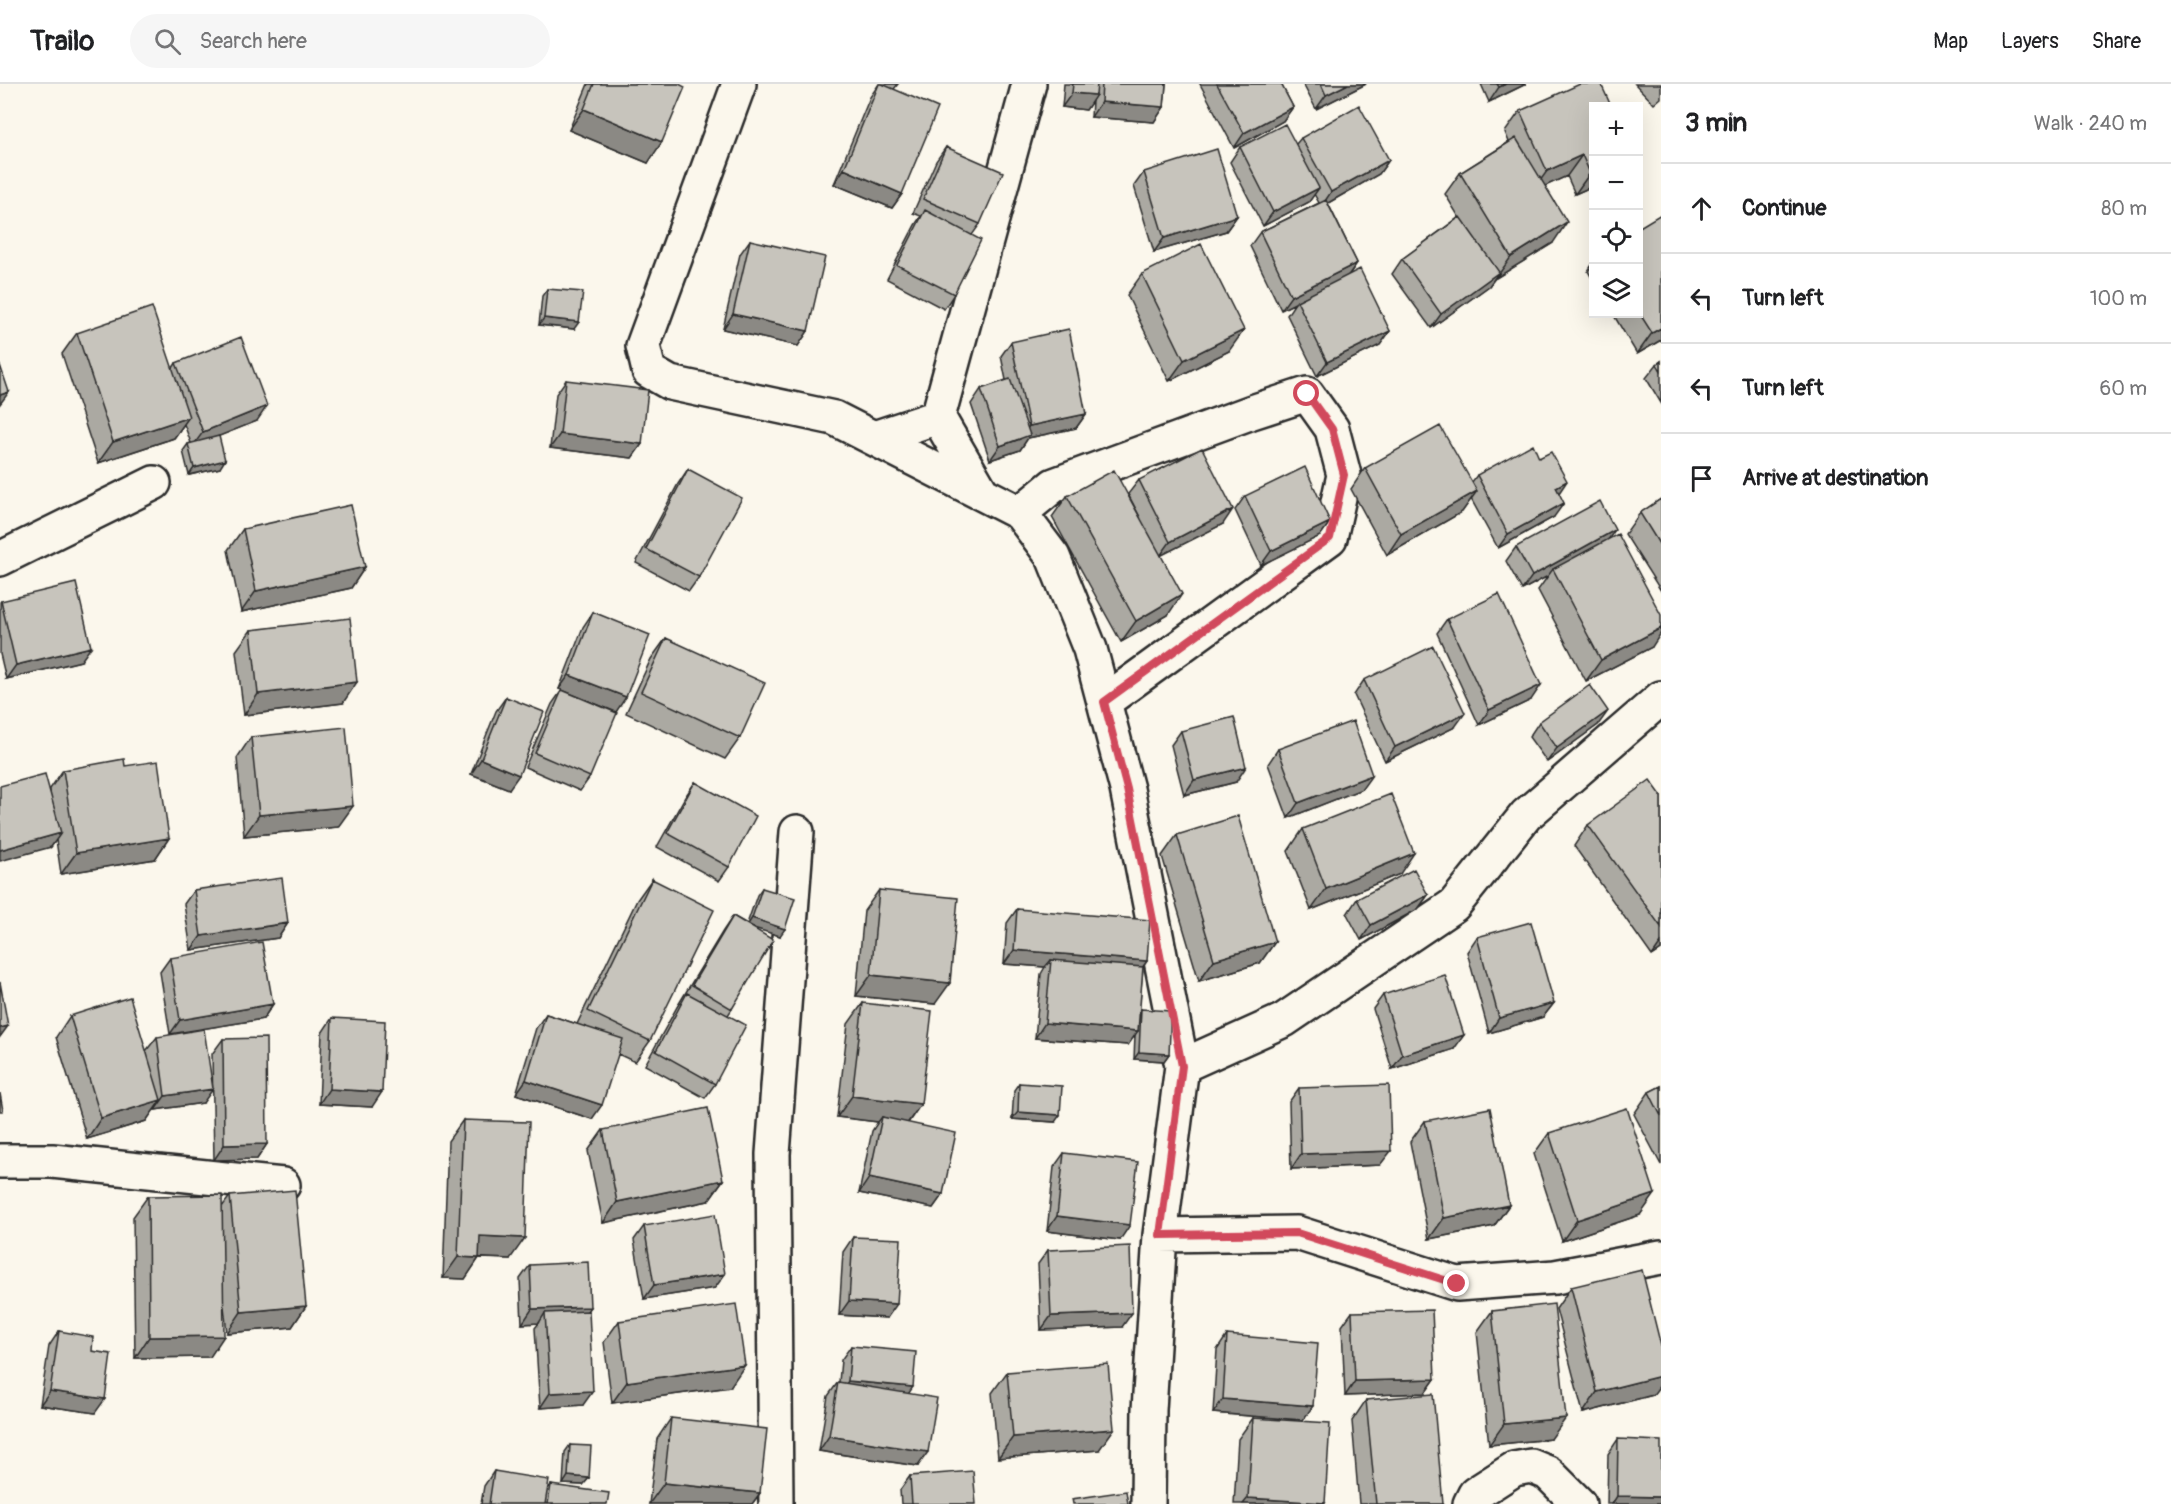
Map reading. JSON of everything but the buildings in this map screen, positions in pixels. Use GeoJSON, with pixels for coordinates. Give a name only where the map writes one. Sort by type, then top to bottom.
{"type":"FeatureCollection","features":[{"type":"Feature","properties":{"kind":"street"},"geometry":{"type":"LineString","coordinates":[[739,84],[643,346],[649,371],[670,383],[834,418],[1020,513],[1053,557],[1090,649],[1127,789],[1182,1066],[1160,1235],[1149,1410],[1148,1504]]}},
{"type":"Feature","properties":{"kind":"street"},"geometry":{"type":"LineString","coordinates":[[982,493],[938,417],[1029,84]]}},
{"type":"Feature","properties":{"kind":"street"},"geometry":{"type":"LineString","coordinates":[[1020,513],[1053,485],[1307,394],[1332,429],[1344,475],[1330,538],[1104,702]]}},
{"type":"Feature","properties":{"kind":"street"},"geometry":{"type":"LineString","coordinates":[[874,438],[938,417]]}},
{"type":"Feature","properties":{"kind":"street"},"geometry":{"type":"LineString","coordinates":[[0,559],[154,483]]}},
{"type":"Feature","properties":{"kind":"street"},"geometry":{"type":"LineString","coordinates":[[1182,1066],[1284,1020],[1454,905],[1526,816],[1661,698]]}},
{"type":"Feature","properties":{"kind":"street"},"geometry":{"type":"LineString","coordinates":[[776,1504],[773,1154],[797,832]]}},
{"type":"Feature","properties":{"kind":"street"},"geometry":{"type":"LineString","coordinates":[[0,1161],[52,1161],[284,1185]]}},
{"type":"Feature","properties":{"kind":"street"},"geometry":{"type":"LineString","coordinates":[[1160,1235],[1297,1233],[1457,1284],[1555,1276],[1661,1257]]}},
{"type":"Feature","properties":{"kind":"street"},"geometry":{"type":"LineString","coordinates":[[1470,1504],[1475,1494],[1514,1469],[1531,1466],[1548,1473],[1579,1504]]}},
{"type":"Feature","properties":{"kind":"route"},"geometry":{"type":"LineString","coordinates":[[1307,394],[1332,429],[1344,475],[1330,538],[1104,702],[1127,789],[1182,1066],[1160,1235],[1297,1233],[1457,1284]]}}]}
